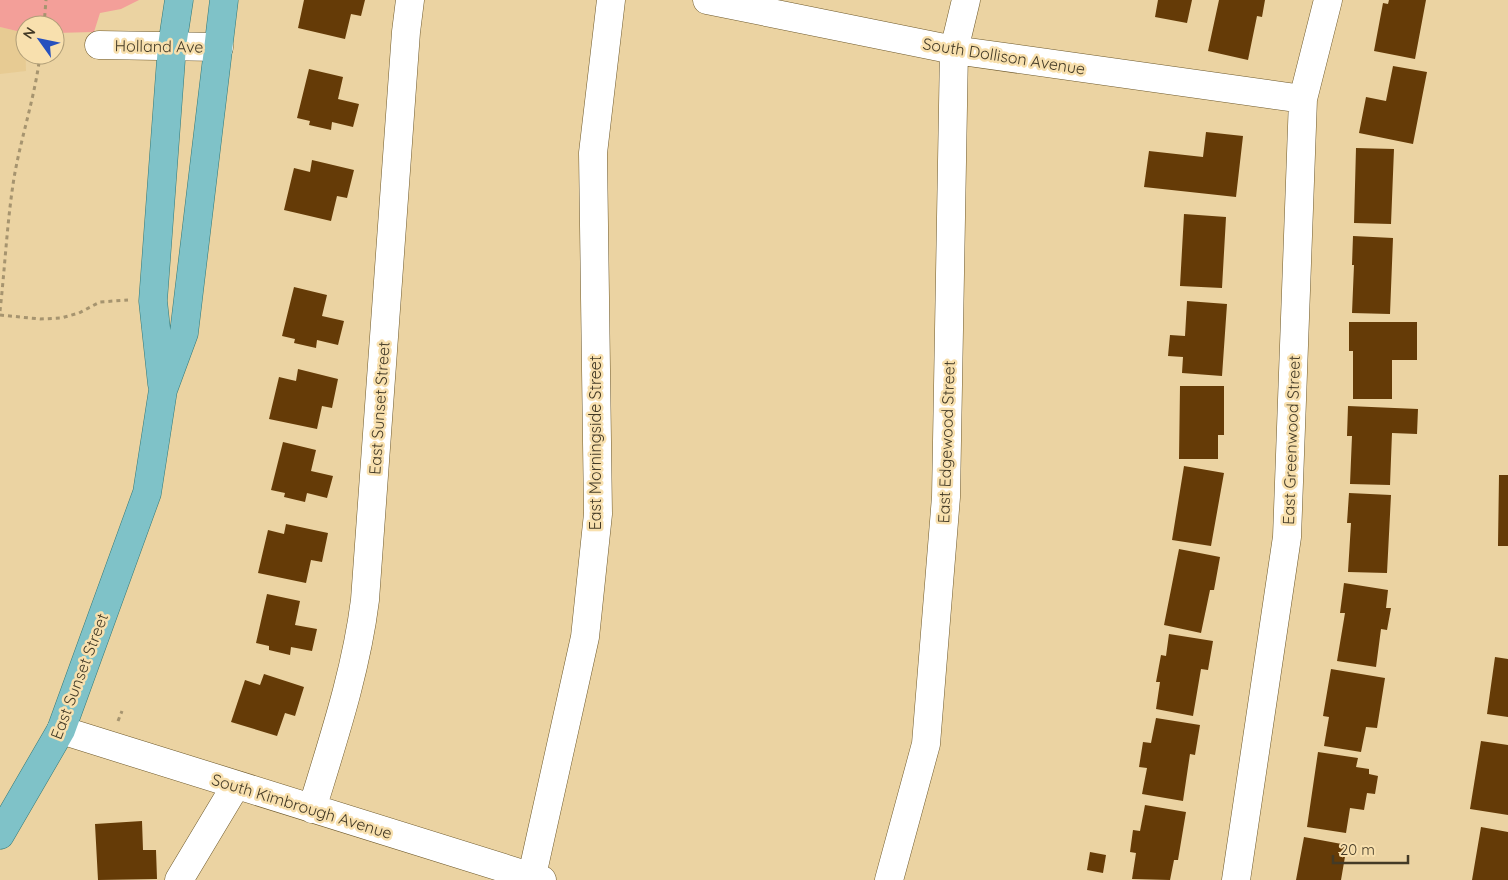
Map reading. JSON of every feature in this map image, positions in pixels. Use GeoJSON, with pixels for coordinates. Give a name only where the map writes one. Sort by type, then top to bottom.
{"type":"FeatureCollection","features":[{"type":"Feature","properties":{"kind":"main road","name":"East Sunset Street"},"geometry":{"type":"LineString","coordinates":[[163,390],[153,301],[172,46],[179,0]]}},
{"type":"Feature","properties":{"kind":"main road","name":"East Sunset Street"},"geometry":{"type":"LineString","coordinates":[[0,835],[62,730],[147,493],[163,390],[184,333],[224,0]]}},
{"type":"Feature","properties":{"kind":"street","name":"East Sunset Street"},"geometry":{"type":"LineString","coordinates":[[312,809],[360,638],[365,600],[406,32],[410,0]]}},
{"type":"Feature","properties":{"kind":"street","name":"East Morningside Street"},"geometry":{"type":"LineString","coordinates":[[535,879],[585,637],[598,514],[593,153],[611,0]]}},
{"type":"Feature","properties":{"kind":"street","name":"South Dollison Avenue"},"geometry":{"type":"LineString","coordinates":[[706,0],[954,50],[1303,99]]}},
{"type":"Feature","properties":{"kind":"street","name":"East Edgewood Street"},"geometry":{"type":"LineString","coordinates":[[889,880],[926,744],[946,497],[954,50],[966,0]]}},
{"type":"Feature","properties":{"kind":"street","name":"East Greenwood Street"},"geometry":{"type":"LineString","coordinates":[[1236,880],[1287,537],[1303,99],[1328,0]]}},
{"type":"Feature","properties":{"kind":"street","name":"Holland Ave"},"geometry":{"type":"LineString","coordinates":[[99,45],[219,47]]}},
{"type":"Feature","properties":{"kind":"street","name":"South Kimbrough Avenue"},"geometry":{"type":"LineString","coordinates":[[62,730],[535,879]]}},
{"type":"Feature","properties":{"kind":"street"},"geometry":{"type":"LineString","coordinates":[[179,880],[236,785]]}},
{"type":"Feature","properties":{"kind":"path"},"geometry":{"type":"LineString","coordinates":[[45,15],[46,0]]}},
{"type":"Feature","properties":{"kind":"path"},"geometry":{"type":"LineString","coordinates":[[39,65],[14,176],[0,313],[40,319],[61,318],[78,313],[100,302],[133,300]]}},
{"type":"Feature","properties":{"kind":"shaded area"},"geometry":{"type":"Polygon","coordinates":[[[0,0],[139,0],[121,9],[100,13],[94,32],[65,33],[65,15],[15,15],[15,31],[0,27],[0,0]]]}},
{"type":"Feature","properties":{"kind":"shaded area"},"geometry":{"type":"Polygon","coordinates":[[[0,27],[15,31],[15,65],[26,65],[26,71],[0,74],[0,27]]]}},
{"type":"Feature","properties":{"kind":"building"},"geometry":{"type":"Polygon","coordinates":[[[304,0],[365,0],[361,16],[351,14],[345,39],[298,28],[304,0]]]}},
{"type":"Feature","properties":{"kind":"building"},"geometry":{"type":"Polygon","coordinates":[[[1158,0],[1192,0],[1187,23],[1155,17],[1158,0]]]}},
{"type":"Feature","properties":{"kind":"building"},"geometry":{"type":"Polygon","coordinates":[[[1219,0],[1265,0],[1262,17],[1257,16],[1248,60],[1208,51],[1219,0]]]}},
{"type":"Feature","properties":{"kind":"building"},"geometry":{"type":"Polygon","coordinates":[[[1389,0],[1426,0],[1415,59],[1374,51],[1383,3],[1388,4],[1389,0]]]}},
{"type":"Feature","properties":{"kind":"building"},"geometry":{"type":"Polygon","coordinates":[[[1393,66],[1427,72],[1413,144],[1359,133],[1366,97],[1386,101],[1393,66]]]}},
{"type":"Feature","properties":{"kind":"building"},"geometry":{"type":"Polygon","coordinates":[[[309,69],[343,77],[338,99],[359,104],[353,127],[332,122],[331,130],[309,125],[310,121],[297,118],[309,69]]]}},
{"type":"Feature","properties":{"kind":"building"},"geometry":{"type":"Polygon","coordinates":[[[1206,132],[1243,136],[1236,197],[1144,187],[1149,151],[1203,157],[1206,132]]]}},
{"type":"Feature","properties":{"kind":"building"},"geometry":{"type":"Polygon","coordinates":[[[1356,148],[1394,149],[1391,224],[1354,223],[1356,148]]]}},
{"type":"Feature","properties":{"kind":"building"},"geometry":{"type":"Polygon","coordinates":[[[312,160],[354,170],[347,198],[337,196],[331,221],[284,210],[294,168],[310,172],[312,160]]]}},
{"type":"Feature","properties":{"kind":"building"},"geometry":{"type":"Polygon","coordinates":[[[1184,214],[1226,217],[1222,288],[1180,286],[1184,214]]]}},
{"type":"Feature","properties":{"kind":"building"},"geometry":{"type":"Polygon","coordinates":[[[1353,236],[1393,238],[1390,314],[1352,313],[1353,236]]]}},
{"type":"Feature","properties":{"kind":"building"},"geometry":{"type":"Polygon","coordinates":[[[294,287],[327,295],[322,316],[344,321],[338,345],[317,340],[316,348],[294,343],[295,339],[282,336],[294,287]]]}},
{"type":"Feature","properties":{"kind":"building"},"geometry":{"type":"Polygon","coordinates":[[[1187,301],[1227,304],[1222,376],[1182,373],[1183,357],[1168,356],[1170,335],[1185,336],[1187,301]]]}},
{"type":"Feature","properties":{"kind":"building"},"geometry":{"type":"Polygon","coordinates":[[[1349,322],[1417,322],[1417,360],[1392,360],[1392,399],[1353,399],[1353,351],[1349,351],[1349,322]]]}},
{"type":"Feature","properties":{"kind":"building"},"geometry":{"type":"Polygon","coordinates":[[[298,369],[338,379],[332,408],[322,406],[317,429],[269,419],[279,377],[296,381],[298,369]]]}},
{"type":"Feature","properties":{"kind":"building"},"geometry":{"type":"Polygon","coordinates":[[[1180,386],[1224,386],[1224,435],[1218,435],[1218,459],[1179,459],[1180,386]]]}},
{"type":"Feature","properties":{"kind":"building"},"geometry":{"type":"Polygon","coordinates":[[[1348,406],[1418,409],[1417,434],[1392,433],[1390,485],[1350,484],[1352,436],[1347,436],[1348,406]]]}},
{"type":"Feature","properties":{"kind":"building"},"geometry":{"type":"Polygon","coordinates":[[[283,442],[316,450],[311,471],[333,476],[327,498],[307,493],[305,502],[284,497],[285,493],[271,490],[283,442]]]}},
{"type":"Feature","properties":{"kind":"building"},"geometry":{"type":"Polygon","coordinates":[[[1184,466],[1224,473],[1211,546],[1172,540],[1184,466]]]}},
{"type":"Feature","properties":{"kind":"building"},"geometry":{"type":"Polygon","coordinates":[[[1499,475],[1508,475],[1508,546],[1498,546],[1499,475]]]}},
{"type":"Feature","properties":{"kind":"building"},"geometry":{"type":"Polygon","coordinates":[[[1349,493],[1391,495],[1387,573],[1348,572],[1351,523],[1347,523],[1349,493]]]}},
{"type":"Feature","properties":{"kind":"building"},"geometry":{"type":"Polygon","coordinates":[[[286,524],[328,533],[322,562],[311,560],[306,583],[258,573],[268,530],[284,534],[286,524]]]}},
{"type":"Feature","properties":{"kind":"building"},"geometry":{"type":"Polygon","coordinates":[[[1179,549],[1220,557],[1214,590],[1210,590],[1201,633],[1164,625],[1179,549]]]}},
{"type":"Feature","properties":{"kind":"building"},"geometry":{"type":"Polygon","coordinates":[[[1344,583],[1388,590],[1386,608],[1391,608],[1387,630],[1381,629],[1376,667],[1337,661],[1345,613],[1340,613],[1344,583]]]}},
{"type":"Feature","properties":{"kind":"building"},"geometry":{"type":"Polygon","coordinates":[[[267,594],[300,601],[295,625],[317,629],[312,651],[291,647],[290,655],[269,650],[269,646],[256,643],[267,594]]]}},
{"type":"Feature","properties":{"kind":"building"},"geometry":{"type":"Polygon","coordinates":[[[1169,634],[1213,641],[1208,670],[1201,669],[1193,716],[1156,709],[1160,682],[1156,682],[1161,655],[1166,656],[1169,634]]]}},
{"type":"Feature","properties":{"kind":"building"},"geometry":{"type":"Polygon","coordinates":[[[1495,657],[1508,659],[1508,717],[1487,714],[1495,657]]]}},
{"type":"Feature","properties":{"kind":"building"},"geometry":{"type":"Polygon","coordinates":[[[1331,669],[1385,678],[1377,728],[1366,727],[1361,752],[1324,746],[1329,717],[1323,716],[1331,669]]]}},
{"type":"Feature","properties":{"kind":"building"},"geometry":{"type":"Polygon","coordinates":[[[264,674],[304,687],[295,716],[285,713],[277,736],[231,722],[245,680],[260,685],[264,674]]]}},
{"type":"Feature","properties":{"kind":"building"},"geometry":{"type":"Polygon","coordinates":[[[1156,718],[1200,725],[1195,755],[1190,754],[1183,801],[1142,794],[1147,768],[1139,767],[1143,742],[1151,743],[1156,718]]]}},
{"type":"Feature","properties":{"kind":"building"},"geometry":{"type":"Polygon","coordinates":[[[1481,741],[1508,745],[1508,815],[1470,809],[1481,741]]]}},
{"type":"Feature","properties":{"kind":"building"},"geometry":{"type":"Polygon","coordinates":[[[1318,752],[1358,758],[1356,767],[1369,769],[1369,774],[1378,776],[1375,794],[1367,793],[1364,810],[1350,808],[1346,833],[1307,827],[1318,752]]]}},
{"type":"Feature","properties":{"kind":"building"},"geometry":{"type":"Polygon","coordinates":[[[1145,805],[1186,812],[1178,860],[1174,860],[1170,880],[1132,879],[1136,853],[1130,852],[1133,830],[1140,831],[1145,805]]]}},
{"type":"Feature","properties":{"kind":"building"},"geometry":{"type":"Polygon","coordinates":[[[142,821],[143,850],[156,850],[157,879],[98,880],[95,824],[142,821]]]}},
{"type":"Feature","properties":{"kind":"building"},"geometry":{"type":"Polygon","coordinates":[[[1481,827],[1508,832],[1508,880],[1472,880],[1481,827]]]}},
{"type":"Feature","properties":{"kind":"building"},"geometry":{"type":"Polygon","coordinates":[[[1304,837],[1347,845],[1341,880],[1296,880],[1304,837]]]}},
{"type":"Feature","properties":{"kind":"building"},"geometry":{"type":"Polygon","coordinates":[[[1090,852],[1106,855],[1103,873],[1087,870],[1090,852]]]}}]}
